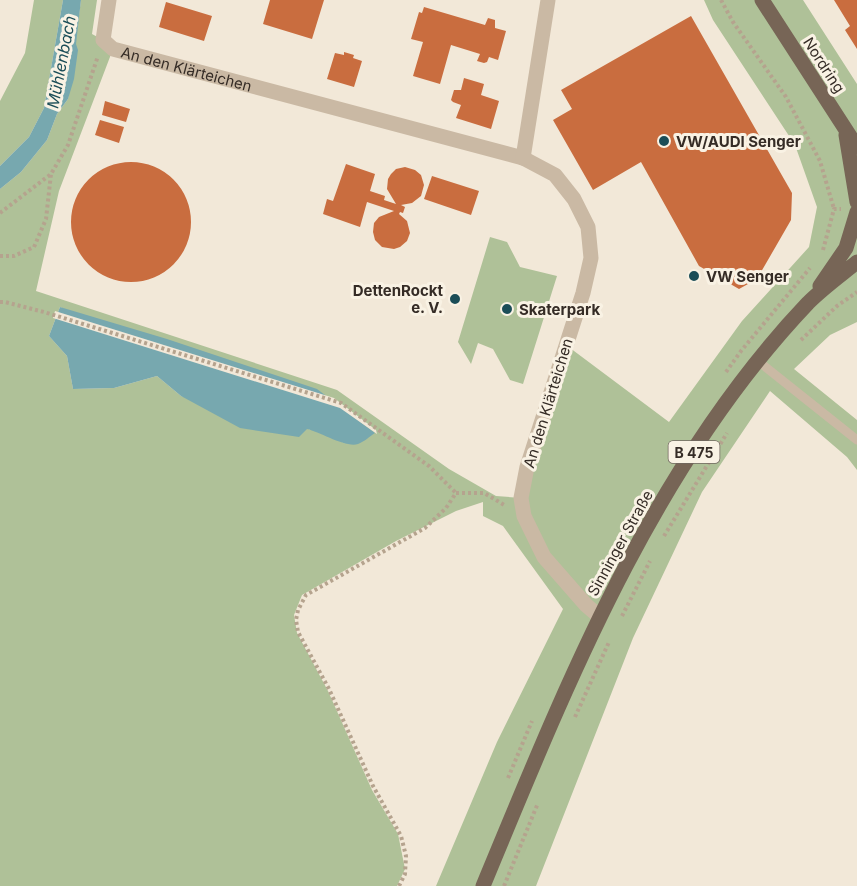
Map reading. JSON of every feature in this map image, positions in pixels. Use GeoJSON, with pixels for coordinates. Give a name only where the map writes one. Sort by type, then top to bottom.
{"type":"FeatureCollection","features":[{"type":"Feature","properties":{"kind":"main road","name":"Nordring"},"geometry":{"type":"LineString","coordinates":[[762,0],[857,147]]}},
{"type":"Feature","properties":{"kind":"main road"},"geometry":{"type":"LineString","coordinates":[[846,132],[857,202]]}},
{"type":"Feature","properties":{"kind":"main road","name":"B 475"},"geometry":{"type":"LineString","coordinates":[[810,301],[846,248],[857,212]]}},
{"type":"Feature","properties":{"kind":"main road","name":"Sinninger Straße"},"geometry":{"type":"LineString","coordinates":[[483,886],[540,748],[600,617],[678,476],[715,419],[758,360],[810,301],[857,262]]}},
{"type":"Feature","properties":{"kind":"street","name":"An den Klärteichen"},"geometry":{"type":"LineString","coordinates":[[109,0],[103,39],[112,49],[522,158],[555,175],[574,199],[588,227],[591,258],[527,467],[522,498],[524,516],[544,557],[586,605],[600,617]]}},
{"type":"Feature","properties":{"kind":"street"},"geometry":{"type":"LineString","coordinates":[[522,158],[548,0]]}},
{"type":"Feature","properties":{"kind":"lane"},"geometry":{"type":"LineString","coordinates":[[758,360],[857,440]]}},
{"type":"Feature","properties":{"kind":"path"},"geometry":{"type":"LineString","coordinates":[[721,0],[733,22],[786,98],[820,161],[834,209]]}},
{"type":"Feature","properties":{"kind":"path"},"geometry":{"type":"LineString","coordinates":[[0,213],[51,174],[68,145],[103,39]]}},
{"type":"Feature","properties":{"kind":"path"},"geometry":{"type":"LineString","coordinates":[[0,255],[14,256],[34,247],[46,219],[51,174]]}},
{"type":"Feature","properties":{"kind":"path"},"geometry":{"type":"LineString","coordinates":[[799,342],[837,306],[857,292]]}},
{"type":"Feature","properties":{"kind":"path"},"geometry":{"type":"LineString","coordinates":[[0,296],[2,302],[44,312],[341,403],[422,461],[450,485],[456,494]]}},
{"type":"Feature","properties":{"kind":"path"},"geometry":{"type":"LineString","coordinates":[[659,544],[730,429]]}},
{"type":"Feature","properties":{"kind":"path"},"geometry":{"type":"LineString","coordinates":[[456,494],[484,494],[524,516]]}},
{"type":"Feature","properties":{"kind":"path"},"geometry":{"type":"LineString","coordinates":[[399,886],[405,874],[406,856],[401,836],[373,786],[329,689],[298,632],[296,620],[298,610],[306,595],[425,528],[446,508],[456,494]]}},
{"type":"Feature","properties":{"kind":"path"},"geometry":{"type":"LineString","coordinates":[[621,619],[653,555]]}},
{"type":"Feature","properties":{"kind":"path"},"geometry":{"type":"LineString","coordinates":[[572,723],[610,640]]}},
{"type":"Feature","properties":{"kind":"path"},"geometry":{"type":"LineString","coordinates":[[504,886],[540,798]]}},
{"type":"Feature","properties":{"kind":"green space"},"geometry":{"type":"Polygon","coordinates":[[[34,0],[63,0],[44,108],[29,137],[0,166],[0,101],[25,53],[34,0]]]}},
{"type":"Feature","properties":{"kind":"green space"},"geometry":{"type":"Polygon","coordinates":[[[81,0],[97,0],[92,34],[113,49],[59,191],[36,291],[337,390],[449,469],[496,496],[521,498],[566,345],[669,422],[742,321],[809,247],[817,207],[795,145],[713,20],[704,0],[803,0],[857,84],[857,322],[830,335],[794,369],[857,420],[857,470],[847,457],[770,391],[702,492],[633,638],[536,886],[436,886],[497,742],[563,609],[503,526],[483,516],[483,502],[456,511],[396,541],[302,595],[294,615],[297,633],[328,691],[372,790],[398,834],[405,869],[397,886],[0,886],[0,189],[21,172],[47,140],[57,114],[68,99],[81,0]],[[60,307],[49,336],[67,356],[73,389],[114,388],[157,376],[181,396],[322,432],[60,307]]]}},
{"type":"Feature","properties":{"kind":"green space","name":"Skaterpark"},"geometry":{"type":"Polygon","coordinates":[[[490,237],[507,242],[520,267],[557,276],[523,384],[510,380],[493,349],[478,343],[471,364],[458,342],[490,237]]]}},
{"type":"Feature","properties":{"kind":"water","name":"Mühlenbach"},"geometry":{"type":"Polygon","coordinates":[[[63,0],[81,0],[76,44],[78,50],[74,79],[68,99],[57,114],[47,140],[21,172],[0,189],[0,166],[29,137],[44,108],[63,0]]]}},
{"type":"Feature","properties":{"kind":"water"},"geometry":{"type":"Polygon","coordinates":[[[138,187],[151,193],[160,202],[164,208],[166,222],[164,236],[156,247],[145,255],[124,257],[106,247],[98,236],[96,215],[106,197],[117,189],[138,187]]]}},
{"type":"Feature","properties":{"kind":"water"},"geometry":{"type":"Polygon","coordinates":[[[60,307],[167,339],[317,389],[375,433],[353,445],[307,429],[299,437],[240,428],[181,396],[157,376],[114,388],[73,389],[67,356],[49,336],[60,307]]]}},
{"type":"Feature","properties":{"kind":"pier"},"geometry":{"type":"Polygon","coordinates":[[[55,311],[334,398],[376,430],[377,434],[340,408],[53,318],[55,311]]]}},
{"type":"Feature","properties":{"kind":"building"},"geometry":{"type":"Polygon","coordinates":[[[270,0],[324,0],[312,39],[263,24],[270,0]]]}},
{"type":"Feature","properties":{"kind":"building"},"geometry":{"type":"Polygon","coordinates":[[[834,0],[857,0],[857,49],[845,30],[850,26],[834,0]]]}},
{"type":"Feature","properties":{"kind":"building"},"geometry":{"type":"Polygon","coordinates":[[[166,2],[212,16],[204,41],[159,27],[166,2]]]}},
{"type":"Feature","properties":{"kind":"building"},"geometry":{"type":"Polygon","coordinates":[[[424,7],[485,25],[488,18],[495,20],[495,28],[506,31],[498,60],[489,57],[484,63],[477,61],[480,54],[451,45],[440,84],[413,76],[423,42],[411,39],[419,12],[422,13],[424,7]]]}},
{"type":"Feature","properties":{"kind":"building","name":"VW/AUDI Senger"},"geometry":{"type":"Polygon","coordinates":[[[691,16],[792,193],[791,220],[757,279],[739,289],[699,266],[641,162],[593,190],[553,120],[572,109],[561,90],[691,16]]]}},
{"type":"Feature","properties":{"kind":"building"},"geometry":{"type":"Polygon","coordinates":[[[344,52],[362,61],[354,87],[327,79],[335,53],[344,55],[344,52]]]}},
{"type":"Feature","properties":{"kind":"building"},"geometry":{"type":"Polygon","coordinates":[[[464,78],[484,84],[481,95],[499,101],[491,129],[456,118],[461,105],[451,100],[454,90],[461,90],[464,78]]]}},
{"type":"Feature","properties":{"kind":"building"},"geometry":{"type":"Polygon","coordinates":[[[105,101],[130,109],[126,122],[102,115],[105,101]]]}},
{"type":"Feature","properties":{"kind":"building"},"geometry":{"type":"Polygon","coordinates":[[[100,120],[124,127],[119,143],[95,135],[100,120]]]}},
{"type":"Feature","properties":{"kind":"building"},"geometry":{"type":"Polygon","coordinates":[[[131,162],[154,167],[173,180],[186,199],[191,222],[186,245],[173,264],[154,277],[131,282],[108,277],[89,264],[76,245],[71,222],[76,199],[89,180],[108,167],[131,162]]]}},
{"type":"Feature","properties":{"kind":"building"},"geometry":{"type":"Polygon","coordinates":[[[346,164],[375,174],[370,191],[385,196],[384,200],[396,204],[387,189],[391,174],[396,169],[405,167],[421,175],[424,185],[421,196],[412,203],[401,205],[405,207],[403,213],[399,214],[407,221],[410,233],[407,241],[400,247],[394,249],[382,247],[375,240],[373,232],[374,223],[379,217],[394,211],[367,202],[360,227],[323,214],[327,199],[333,201],[346,164]]]}},
{"type":"Feature","properties":{"kind":"building"},"geometry":{"type":"Polygon","coordinates":[[[432,176],[479,191],[471,215],[424,199],[432,176]]]}},
{"type":"Feature","properties":{"kind":"place","name":"VW/AUDI Senger"},"geometry":{"type":"Point","coordinates":[664,141]}},
{"type":"Feature","properties":{"kind":"place","name":"VW Senger"},"geometry":{"type":"Point","coordinates":[694,276]}},
{"type":"Feature","properties":{"kind":"place","name":"DettenRockt e. V."},"geometry":{"type":"Point","coordinates":[455,299]}},
{"type":"Feature","properties":{"kind":"place","name":"Skaterpark"},"geometry":{"type":"Point","coordinates":[507,309]}}]}
